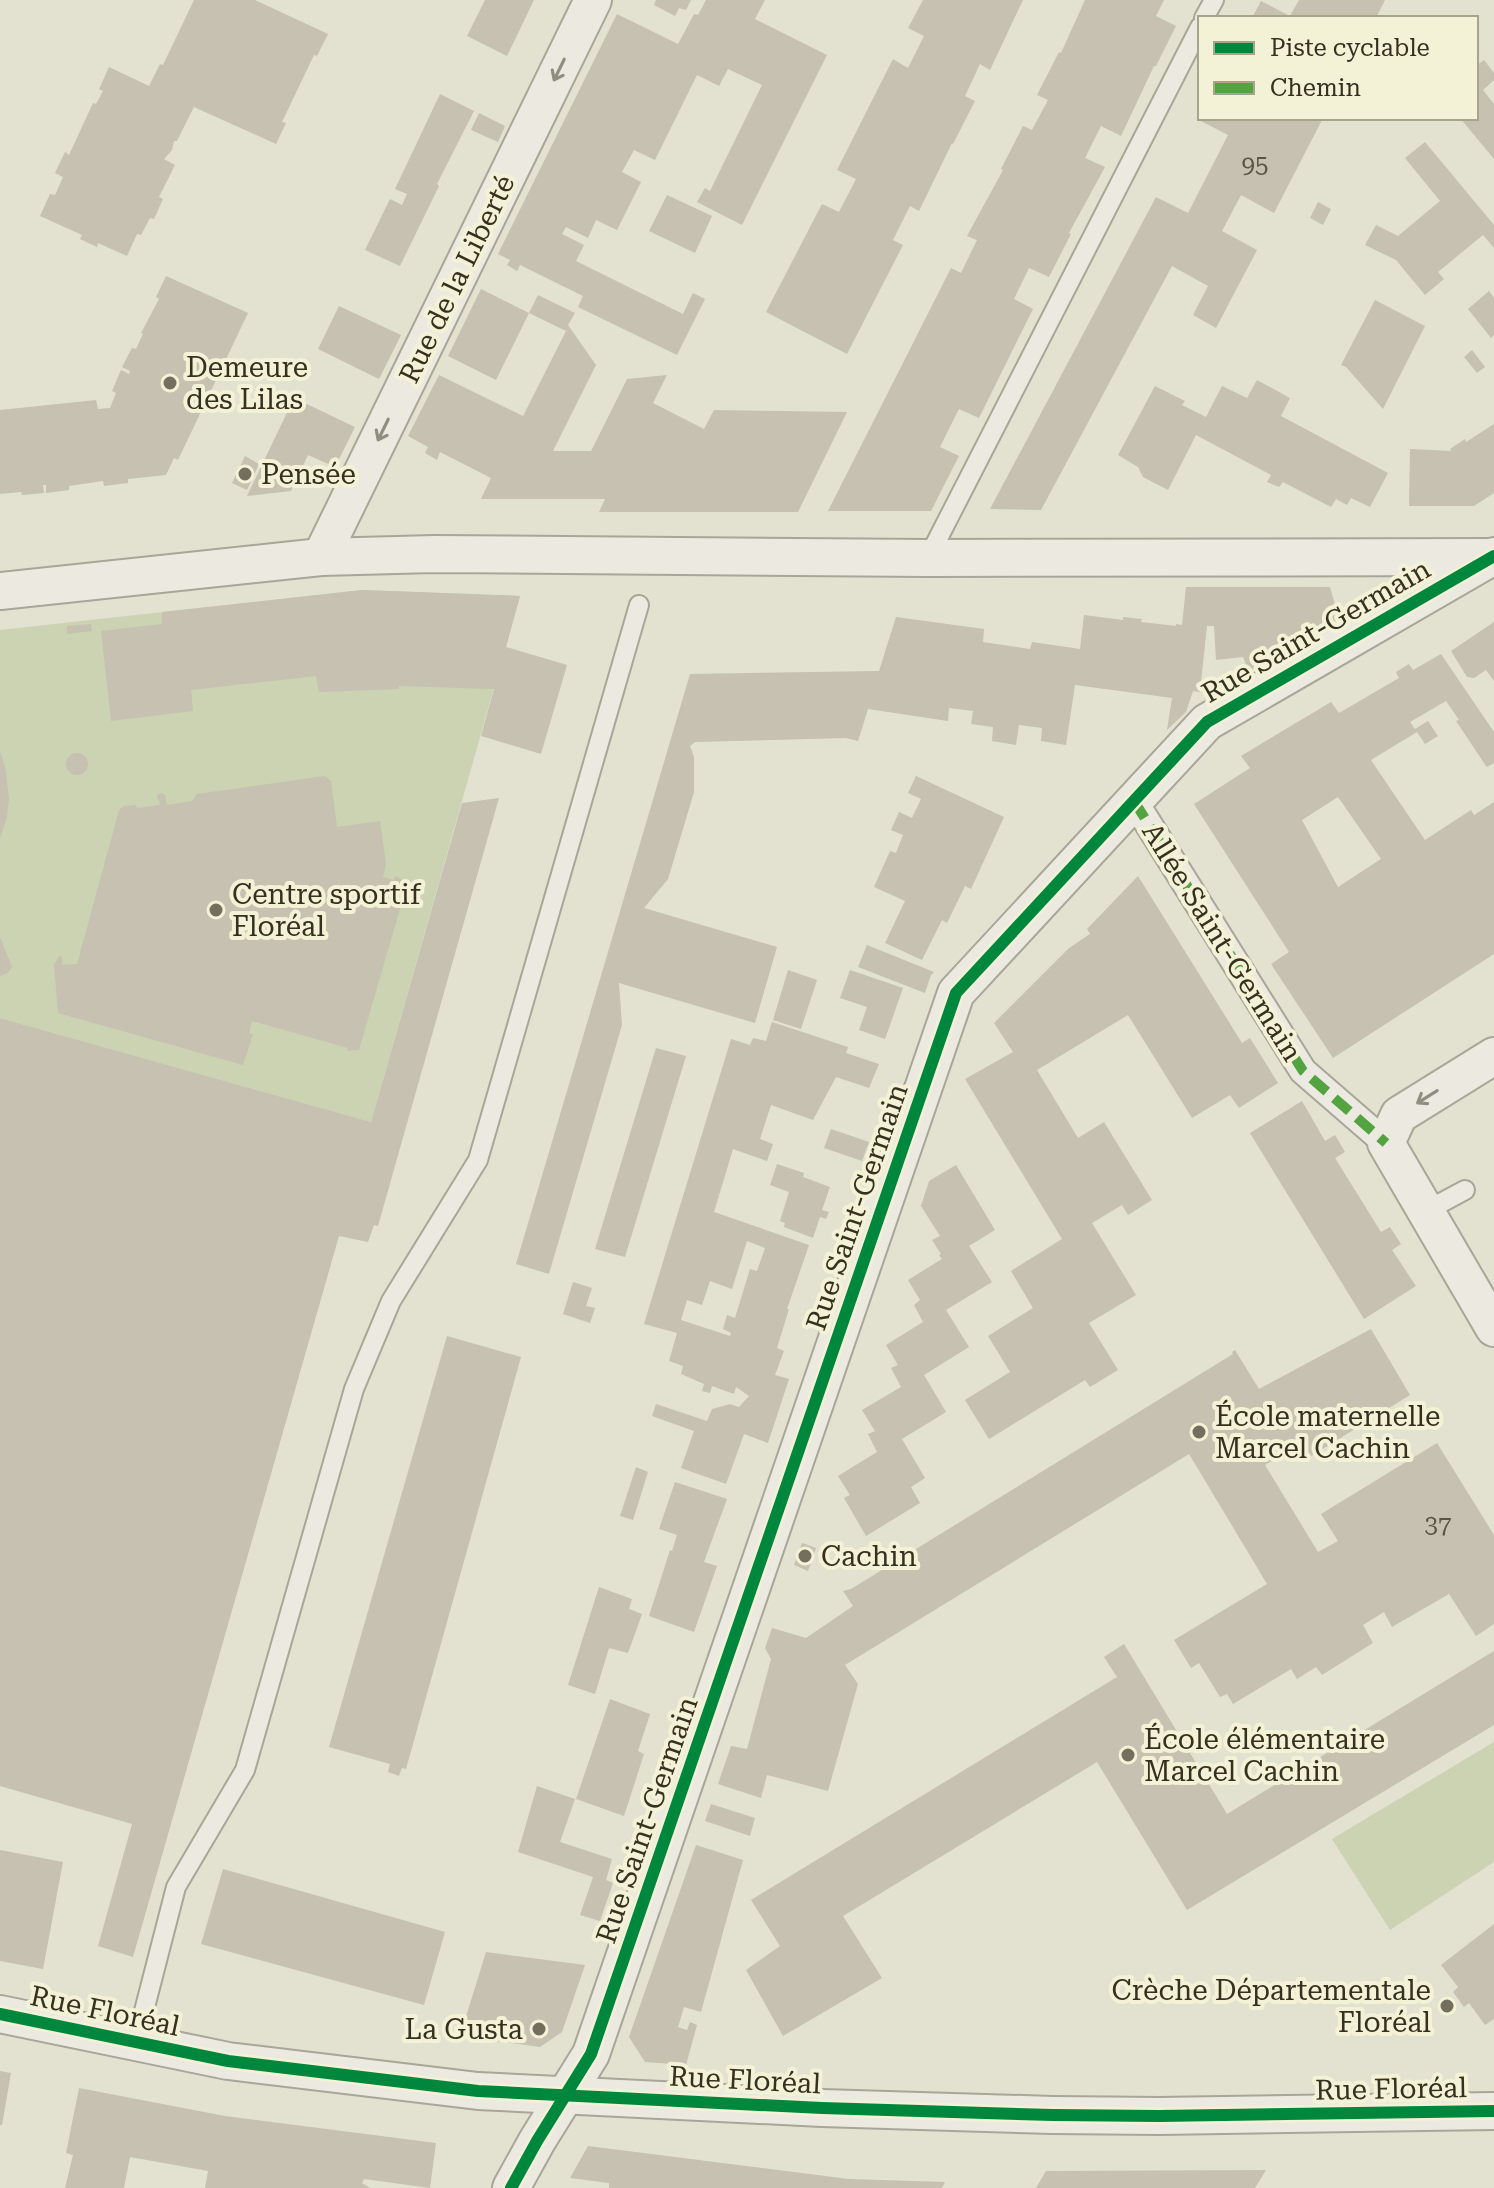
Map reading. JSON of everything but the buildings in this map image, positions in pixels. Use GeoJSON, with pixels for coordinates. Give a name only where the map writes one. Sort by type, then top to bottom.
{"type":"FeatureCollection","features":[{"type":"Feature","properties":{"kind":"street","name":"Rue de la Liberté"},"geometry":{"type":"LineString","coordinates":[[321,557],[593,0]]}},
{"type":"Feature","properties":{"kind":"street"},"geometry":{"type":"LineString","coordinates":[[0,591],[321,557],[434,554],[928,558],[1493,556]]}},
{"type":"Feature","properties":{"kind":"street","name":"Rue Saint-Germain"},"geometry":{"type":"LineString","coordinates":[[511,2188],[591,2054],[956,993],[1207,722],[1493,556]]}},
{"type":"Feature","properties":{"kind":"street","name":"Allée Saint-Germain"},"geometry":{"type":"LineString","coordinates":[[1134,801],[1303,1071],[1386,1143]]}},
{"type":"Feature","properties":{"kind":"street"},"geometry":{"type":"LineString","coordinates":[[1494,1056],[1399,1115],[1386,1143],[1494,1328]]}},
{"type":"Feature","properties":{"kind":"street","name":"Rue Floréal"},"geometry":{"type":"LineString","coordinates":[[0,2014],[228,2061],[478,2091],[822,2108],[1053,2115],[1494,2111]]}},
{"type":"Feature","properties":{"kind":"lane"},"geometry":{"type":"LineString","coordinates":[[928,558],[1198,31]]}},
{"type":"Feature","properties":{"kind":"lane"},"geometry":{"type":"LineString","coordinates":[[136,2042],[176,1887],[245,1770],[354,1389],[391,1301],[478,1160],[639,605]]}},
{"type":"Feature","properties":{"kind":"lane"},"geometry":{"type":"LineString","coordinates":[[1426,1211],[1465,1190]]}},
{"type":"Feature","properties":{"kind":"green space","name":"Centre sportif Floréal"},"geometry":{"type":"Polygon","coordinates":[[[362,590],[520,596],[371,1122],[0,1018],[0,630],[362,590]]]}},
{"type":"Feature","properties":{"kind":"green space"},"geometry":{"type":"Polygon","coordinates":[[[1494,1742],[1494,1862],[1390,1930],[1332,1839],[1494,1742]]]}},
{"type":"Feature","properties":{"kind":"marked path"},"geometry":{"type":"LineString","coordinates":[[1134,801],[1303,1071],[1386,1143]]}},
{"type":"Feature","properties":{"kind":"cycle path"},"geometry":{"type":"LineString","coordinates":[[511,2188],[591,2054],[956,993],[1207,722],[1494,556]]}},
{"type":"Feature","properties":{"kind":"cycle path"},"geometry":{"type":"LineString","coordinates":[[0,2014],[228,2061],[478,2091],[822,2108],[1053,2115],[1494,2111]]}},
{"type":"Feature","properties":{"kind":"place","name":"Demeure des Lilas"},"geometry":{"type":"Point","coordinates":[170,383]}},
{"type":"Feature","properties":{"kind":"place","name":"Pensée"},"geometry":{"type":"Point","coordinates":[245,474]}},
{"type":"Feature","properties":{"kind":"place","name":"Centre sportif Floréal"},"geometry":{"type":"Point","coordinates":[216,910]}},
{"type":"Feature","properties":{"kind":"place","name":"École maternelle Marcel Cachin"},"geometry":{"type":"Point","coordinates":[1199,1432]}},
{"type":"Feature","properties":{"kind":"place","name":"Cachin"},"geometry":{"type":"Point","coordinates":[805,1556]}},
{"type":"Feature","properties":{"kind":"place","name":"École élémentaire Marcel Cachin"},"geometry":{"type":"Point","coordinates":[1128,1755]}},
{"type":"Feature","properties":{"kind":"place","name":"Crèche Départementale Floréal"},"geometry":{"type":"Point","coordinates":[1447,2006]}},
{"type":"Feature","properties":{"kind":"place","name":"La Gusta"},"geometry":{"type":"Point","coordinates":[539,2029]}}]}
